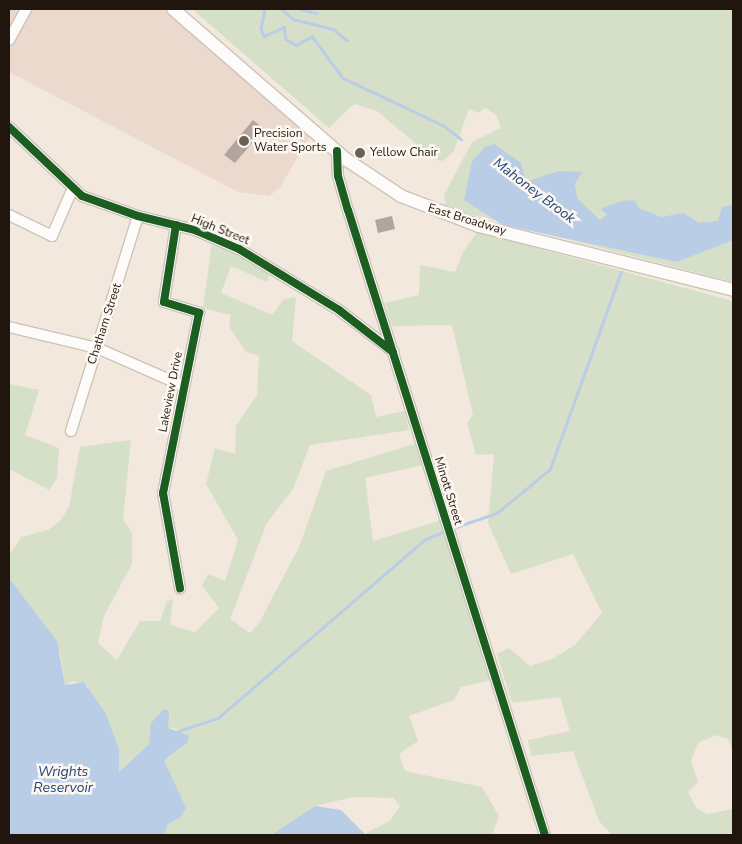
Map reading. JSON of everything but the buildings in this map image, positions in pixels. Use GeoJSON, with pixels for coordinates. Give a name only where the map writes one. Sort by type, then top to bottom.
{"type":"FeatureCollection","features":[{"type":"Feature","properties":{"kind":"main road","name":"East Broadway"},"geometry":{"type":"LineString","coordinates":[[173,9],[337,151],[401,196],[448,217],[733,290]]}},
{"type":"Feature","properties":{"kind":"street"},"geometry":{"type":"LineString","coordinates":[[9,40],[26,9]]}},
{"type":"Feature","properties":{"kind":"street","name":"High Street"},"geometry":{"type":"LineString","coordinates":[[9,127],[73,188],[98,203],[219,239],[265,262],[339,310],[394,352]]}},
{"type":"Feature","properties":{"kind":"street","name":"Minott Street"},"geometry":{"type":"LineString","coordinates":[[337,151],[338,176],[545,835]]}},
{"type":"Feature","properties":{"kind":"street"},"geometry":{"type":"LineString","coordinates":[[9,215],[52,236],[73,188]]}},
{"type":"Feature","properties":{"kind":"street","name":"Chatham Street"},"geometry":{"type":"LineString","coordinates":[[71,431],[138,216]]}},
{"type":"Feature","properties":{"kind":"street","name":"Lakeview Drive"},"geometry":{"type":"LineString","coordinates":[[176,225],[164,302],[199,313],[163,493],[166,528],[180,588]]}},
{"type":"Feature","properties":{"kind":"street"},"geometry":{"type":"LineString","coordinates":[[9,327],[98,348],[104,354],[183,386]]}},
{"type":"Feature","properties":{"kind":"shaded area"},"geometry":{"type":"Polygon","coordinates":[[[9,9],[173,9],[313,131],[279,189],[269,196],[238,192],[9,72],[9,9]]]}},
{"type":"Feature","properties":{"kind":"green space"},"geometry":{"type":"Polygon","coordinates":[[[192,9],[733,9],[733,282],[446,208],[444,195],[472,142],[501,128],[496,115],[485,108],[478,113],[469,109],[454,151],[443,161],[434,159],[377,111],[354,104],[329,128],[192,9]]]}},
{"type":"Feature","properties":{"kind":"green space"},"geometry":{"type":"Polygon","coordinates":[[[477,232],[733,301],[733,751],[728,739],[717,735],[698,743],[691,761],[698,782],[688,792],[697,809],[708,814],[733,809],[733,835],[612,835],[599,821],[573,751],[531,756],[528,740],[570,731],[560,697],[512,703],[497,654],[509,648],[530,666],[552,659],[575,645],[602,613],[573,554],[511,574],[488,523],[494,454],[476,455],[467,423],[473,415],[452,325],[392,326],[385,303],[419,295],[420,265],[455,272],[463,252],[477,232]]]}},
{"type":"Feature","properties":{"kind":"green space"},"geometry":{"type":"Polygon","coordinates":[[[212,241],[270,273],[267,282],[231,266],[221,293],[272,315],[284,299],[296,297],[292,341],[371,395],[376,417],[405,411],[409,430],[310,445],[293,489],[267,523],[230,619],[250,633],[259,623],[299,547],[326,471],[417,443],[424,465],[365,478],[373,541],[442,520],[492,680],[461,687],[454,700],[409,716],[418,741],[399,754],[405,771],[482,787],[499,816],[492,835],[362,835],[390,821],[400,806],[394,798],[353,797],[315,806],[271,835],[164,835],[168,824],[180,818],[185,808],[164,760],[178,729],[168,728],[167,720],[152,729],[149,744],[119,772],[119,749],[106,714],[95,703],[88,686],[74,681],[65,685],[60,652],[9,578],[9,556],[21,537],[48,530],[60,521],[69,507],[80,447],[131,440],[123,519],[132,533],[132,564],[104,616],[98,643],[117,660],[140,621],[160,621],[167,601],[173,600],[170,625],[195,632],[219,608],[202,586],[208,574],[225,581],[238,540],[206,484],[215,448],[235,454],[236,426],[257,395],[259,356],[246,352],[229,327],[231,315],[203,308],[212,241]]]}},
{"type":"Feature","properties":{"kind":"green space"},"geometry":{"type":"Polygon","coordinates":[[[9,384],[39,390],[25,435],[59,448],[57,478],[49,490],[9,469],[9,384]]]}},
{"type":"Feature","properties":{"kind":"water"},"geometry":{"type":"Polygon","coordinates":[[[494,144],[521,163],[526,182],[558,171],[582,172],[575,184],[577,198],[600,220],[607,214],[600,209],[621,201],[634,200],[639,208],[661,217],[684,213],[699,223],[718,221],[722,207],[733,204],[733,240],[677,262],[503,225],[464,200],[472,161],[485,147],[494,144]]]}},
{"type":"Feature","properties":{"kind":"water","name":"Wrights Reservoir"},"geometry":{"type":"Polygon","coordinates":[[[9,578],[57,641],[65,685],[84,682],[106,714],[119,749],[119,772],[149,744],[151,723],[162,711],[167,709],[169,714],[168,728],[188,735],[188,742],[164,760],[186,808],[180,818],[168,824],[164,835],[9,835],[9,578]]]}},
{"type":"Feature","properties":{"kind":"water"},"geometry":{"type":"Polygon","coordinates":[[[315,806],[341,810],[365,834],[271,835],[315,806]]]}},
{"type":"Feature","properties":{"kind":"waterway","name":"Mahoney Brook"},"geometry":{"type":"LineString","coordinates":[[265,9],[261,29],[264,36],[284,27],[286,39],[296,45],[312,36],[343,78],[443,125],[461,139]]}},
{"type":"Feature","properties":{"kind":"waterway"},"geometry":{"type":"LineString","coordinates":[[282,9],[293,19],[333,29],[347,40]]}},
{"type":"Feature","properties":{"kind":"waterway"},"geometry":{"type":"LineString","coordinates":[[301,9],[316,13]]}},
{"type":"Feature","properties":{"kind":"waterway"},"geometry":{"type":"LineString","coordinates":[[456,527],[497,513],[550,469],[621,272]]}},
{"type":"Feature","properties":{"kind":"waterway"},"geometry":{"type":"LineString","coordinates":[[178,731],[218,718],[424,540],[443,532]]}},
{"type":"Feature","properties":{"kind":"cycle path"},"geometry":{"type":"LineString","coordinates":[[9,127],[82,196],[138,216],[195,230],[239,249],[339,310],[393,352]]}},
{"type":"Feature","properties":{"kind":"cycle path"},"geometry":{"type":"LineString","coordinates":[[337,151],[338,176],[348,210],[545,835]]}},
{"type":"Feature","properties":{"kind":"cycle path"},"geometry":{"type":"LineString","coordinates":[[176,225],[164,302],[199,313],[163,493],[180,588]]}},
{"type":"Feature","properties":{"kind":"place","name":"Precision Water Sports"},"geometry":{"type":"Point","coordinates":[244,141]}},
{"type":"Feature","properties":{"kind":"place","name":"Yellow Chair"},"geometry":{"type":"Point","coordinates":[360,153]}}]}
